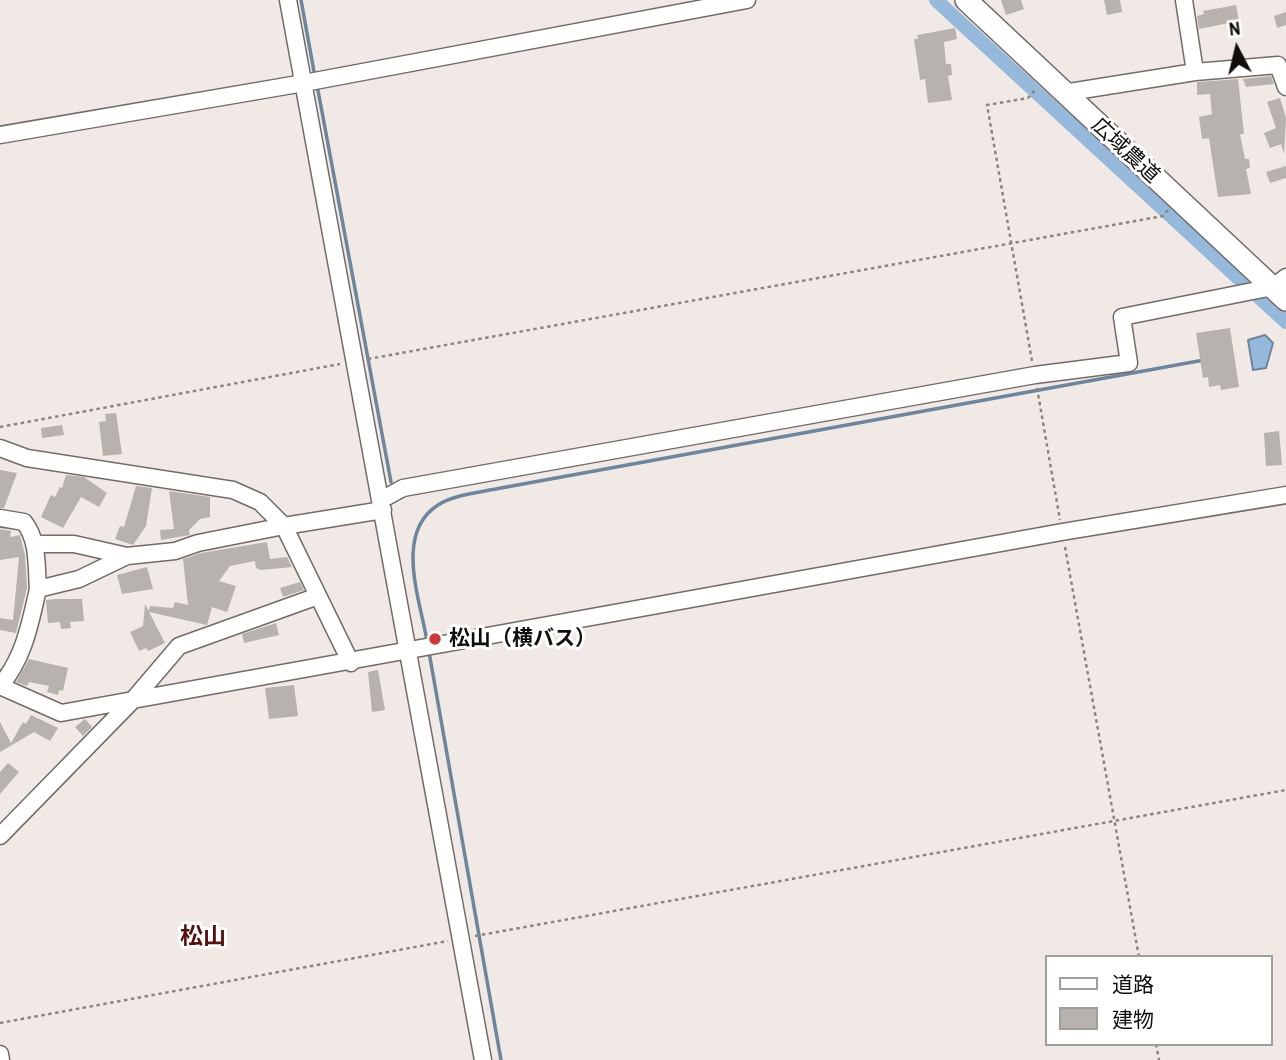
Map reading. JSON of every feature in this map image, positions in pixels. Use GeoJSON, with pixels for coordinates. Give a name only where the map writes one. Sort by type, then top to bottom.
{"type":"FeatureCollection","features":[{"type":"Feature","properties":{"kind":"street"},"geometry":{"type":"LineString","coordinates":[[288,0],[484,1060]]}},
{"type":"Feature","properties":{"kind":"street"},"geometry":{"type":"LineString","coordinates":[[0,135],[303,83],[747,0]]}},
{"type":"Feature","properties":{"kind":"street","name":"広域農道"},"geometry":{"type":"LineString","coordinates":[[966,0],[1178,201],[1282,288]]}},
{"type":"Feature","properties":{"kind":"street"},"geometry":{"type":"LineString","coordinates":[[1184,0],[1195,72]]}},
{"type":"Feature","properties":{"kind":"street"},"geometry":{"type":"LineString","coordinates":[[1063,93],[1195,72],[1282,65],[1286,87]]}},
{"type":"Feature","properties":{"kind":"street"},"geometry":{"type":"LineString","coordinates":[[35,544],[74,544],[127,556],[175,551],[198,543],[382,505],[402,488],[1035,375],[1129,363],[1122,317],[1282,288]]}},
{"type":"Feature","properties":{"kind":"street"},"geometry":{"type":"LineString","coordinates":[[0,448],[27,458],[233,490],[260,502],[285,526],[351,663]]}},
{"type":"Feature","properties":{"kind":"street"},"geometry":{"type":"LineString","coordinates":[[0,518],[24,522],[35,544],[38,589],[15,669],[0,686],[61,713],[351,663],[407,650],[1062,532],[1286,495]]}},
{"type":"Feature","properties":{"kind":"street"},"geometry":{"type":"LineString","coordinates":[[38,589],[79,579],[127,556]]}},
{"type":"Feature","properties":{"kind":"street"},"geometry":{"type":"LineString","coordinates":[[0,836],[133,700],[179,646],[318,596]]}},
{"type":"Feature","properties":{"kind":"street"},"geometry":{"type":"LineString","coordinates":[[0,1054],[1,1060]]}},
{"type":"Feature","properties":{"kind":"path"},"geometry":{"type":"LineString","coordinates":[[1046,77],[1028,98],[987,105],[1139,955]]}},
{"type":"Feature","properties":{"kind":"path"},"geometry":{"type":"LineString","coordinates":[[374,358],[1163,216],[1178,201]]}},
{"type":"Feature","properties":{"kind":"path"},"geometry":{"type":"LineString","coordinates":[[0,427],[356,361]]}},
{"type":"Feature","properties":{"kind":"path"},"geometry":{"type":"LineString","coordinates":[[0,1023],[1286,790]]}},
{"type":"Feature","properties":{"kind":"water"},"geometry":{"type":"Polygon","coordinates":[[[1265,335],[1273,343],[1266,368],[1253,370],[1248,340],[1265,335]]]}},
{"type":"Feature","properties":{"kind":"building"},"geometry":{"type":"Polygon","coordinates":[[[1001,0],[1021,0],[1024,9],[1006,15],[1001,0]]]}},
{"type":"Feature","properties":{"kind":"building"},"geometry":{"type":"Polygon","coordinates":[[[1104,0],[1120,0],[1122,12],[1107,15],[1104,0]]]}},
{"type":"Feature","properties":{"kind":"building"},"geometry":{"type":"Polygon","coordinates":[[[1236,5],[1239,21],[1199,29],[1197,16],[1204,14],[1203,11],[1236,5]]]}},
{"type":"Feature","properties":{"kind":"building"},"geometry":{"type":"Polygon","coordinates":[[[1286,12],[1286,25],[1277,28],[1274,16],[1286,12]]]}},
{"type":"Feature","properties":{"kind":"building"},"geometry":{"type":"Polygon","coordinates":[[[955,28],[957,39],[944,42],[946,64],[951,64],[952,75],[948,76],[952,100],[928,103],[925,79],[920,80],[914,39],[918,39],[917,35],[955,28]]]}},
{"type":"Feature","properties":{"kind":"building"},"geometry":{"type":"Polygon","coordinates":[[[1271,76],[1274,84],[1246,87],[1243,79],[1271,76]]]}},
{"type":"Feature","properties":{"kind":"building"},"geometry":{"type":"Polygon","coordinates":[[[1238,79],[1244,134],[1240,134],[1245,159],[1249,159],[1250,168],[1246,169],[1251,194],[1218,197],[1209,138],[1202,139],[1199,117],[1212,114],[1210,94],[1197,95],[1197,82],[1238,79]]]}},
{"type":"Feature","properties":{"kind":"building"},"geometry":{"type":"Polygon","coordinates":[[[1280,98],[1286,118],[1284,154],[1281,144],[1270,148],[1264,133],[1276,128],[1267,102],[1280,98]]]}},
{"type":"Feature","properties":{"kind":"building"},"geometry":{"type":"Polygon","coordinates":[[[1286,166],[1286,178],[1270,183],[1266,172],[1286,166]]]}},
{"type":"Feature","properties":{"kind":"building"},"geometry":{"type":"Polygon","coordinates":[[[1230,328],[1239,387],[1221,390],[1220,385],[1209,387],[1208,377],[1203,378],[1196,333],[1230,328]]]}},
{"type":"Feature","properties":{"kind":"building"},"geometry":{"type":"Polygon","coordinates":[[[116,413],[122,454],[103,456],[99,422],[106,421],[105,414],[116,413]]]}},
{"type":"Feature","properties":{"kind":"building"},"geometry":{"type":"Polygon","coordinates":[[[62,425],[64,435],[42,438],[41,428],[62,425]]]}},
{"type":"Feature","properties":{"kind":"building"},"geometry":{"type":"Polygon","coordinates":[[[1279,431],[1282,465],[1266,466],[1264,433],[1279,431]]]}},
{"type":"Feature","properties":{"kind":"building"},"geometry":{"type":"Polygon","coordinates":[[[0,470],[17,473],[4,508],[0,508],[0,470]]]}},
{"type":"Feature","properties":{"kind":"building"},"geometry":{"type":"Polygon","coordinates":[[[66,475],[84,477],[107,493],[99,507],[81,497],[63,528],[41,517],[51,495],[55,497],[60,487],[62,488],[66,475]]]}},
{"type":"Feature","properties":{"kind":"building"},"geometry":{"type":"Polygon","coordinates":[[[136,486],[152,488],[146,526],[133,545],[115,539],[120,526],[124,527],[136,486]]]}},
{"type":"Feature","properties":{"kind":"building"},"geometry":{"type":"Polygon","coordinates":[[[169,491],[210,497],[210,517],[200,519],[189,530],[190,535],[161,540],[160,530],[174,529],[169,491]]]}},
{"type":"Feature","properties":{"kind":"building"},"geometry":{"type":"Polygon","coordinates":[[[0,529],[11,531],[10,537],[20,535],[25,555],[27,588],[16,633],[0,630],[0,618],[13,620],[19,557],[0,560],[0,529]]]}},
{"type":"Feature","properties":{"kind":"building"},"geometry":{"type":"Polygon","coordinates":[[[267,542],[270,559],[287,557],[292,567],[261,570],[256,568],[255,561],[230,566],[219,581],[236,586],[227,612],[212,607],[207,625],[149,612],[165,643],[148,651],[146,648],[139,651],[130,632],[143,626],[145,604],[149,611],[150,606],[173,608],[175,602],[188,605],[183,559],[201,553],[267,542]]]}},
{"type":"Feature","properties":{"kind":"building"},"geometry":{"type":"Polygon","coordinates":[[[147,567],[153,589],[122,594],[117,575],[147,567]]]}},
{"type":"Feature","properties":{"kind":"building"},"geometry":{"type":"Polygon","coordinates":[[[300,582],[304,590],[283,597],[280,588],[300,582]]]}},
{"type":"Feature","properties":{"kind":"building"},"geometry":{"type":"Polygon","coordinates":[[[82,599],[84,621],[70,622],[71,628],[61,629],[60,622],[48,623],[46,600],[82,599]]]}},
{"type":"Feature","properties":{"kind":"building"},"geometry":{"type":"Polygon","coordinates":[[[276,623],[279,635],[244,643],[242,634],[276,623]]]}},
{"type":"Feature","properties":{"kind":"building"},"geometry":{"type":"Polygon","coordinates":[[[29,659],[68,668],[63,691],[59,690],[58,695],[47,692],[49,686],[29,682],[27,686],[16,682],[29,659]]]}},
{"type":"Feature","properties":{"kind":"building"},"geometry":{"type":"Polygon","coordinates":[[[378,670],[385,710],[372,712],[368,672],[378,670]]]}},
{"type":"Feature","properties":{"kind":"building"},"geometry":{"type":"Polygon","coordinates":[[[294,685],[298,716],[269,719],[265,688],[294,685]]]}},
{"type":"Feature","properties":{"kind":"building"},"geometry":{"type":"Polygon","coordinates":[[[31,715],[58,728],[50,741],[34,732],[0,752],[0,722],[11,743],[23,722],[26,724],[31,715]]]}},
{"type":"Feature","properties":{"kind":"building"},"geometry":{"type":"Polygon","coordinates":[[[85,719],[92,727],[83,736],[75,727],[85,719]]]}},
{"type":"Feature","properties":{"kind":"building"},"geometry":{"type":"Polygon","coordinates":[[[8,763],[19,772],[0,794],[0,772],[8,763]]]}},
{"type":"Feature","properties":{"kind":"waterway"},"geometry":{"type":"LineString","coordinates":[[301,0],[315,77]]}},
{"type":"Feature","properties":{"kind":"waterway"},"geometry":{"type":"LineString","coordinates":[[936,0],[1286,322]]}},
{"type":"Feature","properties":{"kind":"waterway"},"geometry":{"type":"LineString","coordinates":[[317,85],[391,482]]}},
{"type":"Feature","properties":{"kind":"waterway"},"geometry":{"type":"LineString","coordinates":[[427,641],[413,568],[413,549],[417,532],[425,517],[438,505],[452,498],[1204,360]]}},
{"type":"Feature","properties":{"kind":"waterway"},"geometry":{"type":"LineString","coordinates":[[429,652],[501,1060]]}},
{"type":"Feature","properties":{"kind":"place","name":"松山（横バス）"},"geometry":{"type":"Point","coordinates":[435,639]}},
{"type":"Feature","properties":{"kind":"district","name":"松山"},"geometry":{"type":"Point","coordinates":[203,938]}}]}
